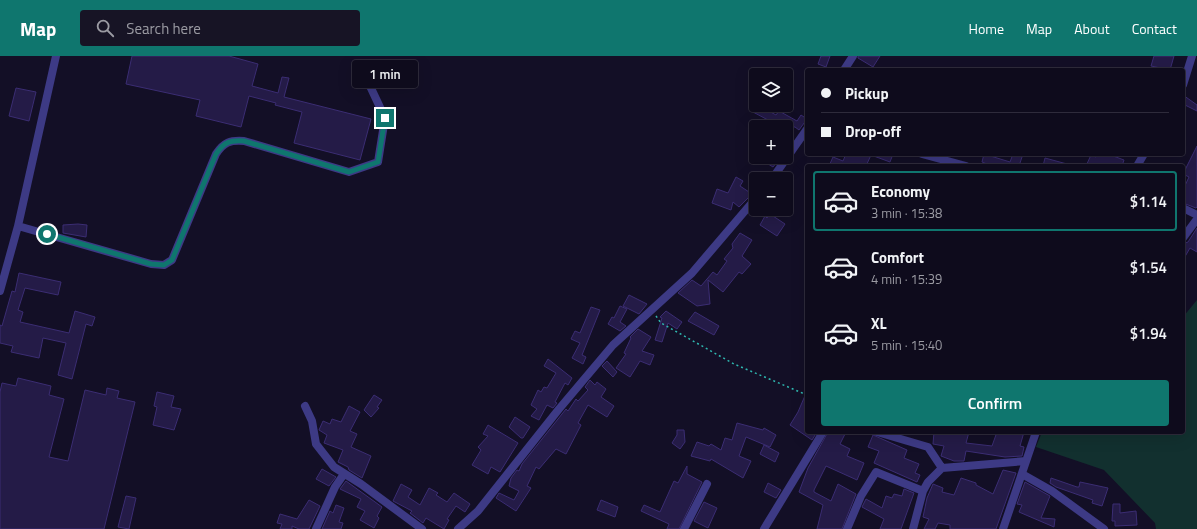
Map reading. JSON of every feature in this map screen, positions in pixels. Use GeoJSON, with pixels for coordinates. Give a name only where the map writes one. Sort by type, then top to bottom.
{"type":"FeatureCollection","features":[{"type":"Feature","properties":{"kind":"street"},"geometry":{"type":"LineString","coordinates":[[0,291],[18,226],[56,56]]}},
{"type":"Feature","properties":{"kind":"street"},"geometry":{"type":"LineString","coordinates":[[845,68],[853,56]]}},
{"type":"Feature","properties":{"kind":"street"},"geometry":{"type":"LineString","coordinates":[[1185,79],[1192,56]]}},
{"type":"Feature","properties":{"kind":"street"},"geometry":{"type":"LineString","coordinates":[[18,226],[151,264],[164,265],[172,260],[216,154],[222,144],[232,140],[244,141],[349,172],[378,162],[385,118],[370,86],[372,67]]}},
{"type":"Feature","properties":{"kind":"street"},"geometry":{"type":"LineString","coordinates":[[777,172],[805,132]]}},
{"type":"Feature","properties":{"kind":"street"},"geometry":{"type":"LineString","coordinates":[[929,156],[959,164]]}},
{"type":"Feature","properties":{"kind":"street"},"geometry":{"type":"LineString","coordinates":[[458,529],[466,526],[501,484],[559,409],[613,345],[692,273],[749,206]]}},
{"type":"Feature","properties":{"kind":"street"},"geometry":{"type":"LineString","coordinates":[[1185,209],[1197,215]]}},
{"type":"Feature","properties":{"kind":"street"},"geometry":{"type":"LineString","coordinates":[[1185,235],[1197,219]]}},
{"type":"Feature","properties":{"kind":"street"},"geometry":{"type":"LineString","coordinates":[[305,406],[312,421],[318,448],[334,467],[361,484],[422,529]]}},
{"type":"Feature","properties":{"kind":"street"},"geometry":{"type":"LineString","coordinates":[[764,529],[822,434]]}},
{"type":"Feature","properties":{"kind":"street"},"geometry":{"type":"LineString","coordinates":[[884,434],[928,447],[942,468]]}},
{"type":"Feature","properties":{"kind":"street"},"geometry":{"type":"LineString","coordinates":[[1004,529],[1035,434]]}},
{"type":"Feature","properties":{"kind":"street"},"geometry":{"type":"LineString","coordinates":[[913,529],[923,491],[928,482],[942,468],[1026,461]]}},
{"type":"Feature","properties":{"kind":"street"},"geometry":{"type":"LineString","coordinates":[[847,529],[861,496],[876,472],[923,491]]}},
{"type":"Feature","properties":{"kind":"street"},"geometry":{"type":"LineString","coordinates":[[316,529],[335,487],[344,474]]}},
{"type":"Feature","properties":{"kind":"street"},"geometry":{"type":"LineString","coordinates":[[1022,474],[1052,491],[1104,529]]}},
{"type":"Feature","properties":{"kind":"street"},"geometry":{"type":"LineString","coordinates":[[684,529],[706,484]]}},
{"type":"Feature","properties":{"kind":"path"},"geometry":{"type":"LineString","coordinates":[[651,310],[661,323],[734,364],[805,394]]}},
{"type":"Feature","properties":{"kind":"green space"},"geometry":{"type":"Polygon","coordinates":[[[1197,300],[1197,529],[1156,529],[1155,523],[1104,470],[1036,447],[1041,434],[1185,434],[1185,315],[1197,300]]]}},
{"type":"Feature","properties":{"kind":"building"},"geometry":{"type":"Polygon","coordinates":[[[132,56],[229,56],[258,64],[252,86],[278,93],[282,77],[289,78],[284,97],[371,119],[360,160],[294,143],[302,112],[275,105],[276,103],[249,96],[241,127],[196,116],[200,100],[126,84],[132,56]]]}},
{"type":"Feature","properties":{"kind":"building"},"geometry":{"type":"Polygon","coordinates":[[[821,56],[830,56],[826,67],[818,64],[821,56]]]}},
{"type":"Feature","properties":{"kind":"building"},"geometry":{"type":"Polygon","coordinates":[[[858,56],[880,56],[873,67],[858,58],[858,56]]]}},
{"type":"Feature","properties":{"kind":"building"},"geometry":{"type":"Polygon","coordinates":[[[1154,56],[1174,56],[1171,68],[1151,66],[1154,56]]]}},
{"type":"Feature","properties":{"kind":"building"},"geometry":{"type":"Polygon","coordinates":[[[16,88],[36,92],[29,121],[9,116],[16,88]]]}},
{"type":"Feature","properties":{"kind":"building"},"geometry":{"type":"Polygon","coordinates":[[[1185,96],[1197,105],[1197,111],[1185,105],[1185,96]]]}},
{"type":"Feature","properties":{"kind":"building"},"geometry":{"type":"Polygon","coordinates":[[[753,112],[771,112],[776,115],[778,112],[781,112],[797,121],[801,115],[805,118],[805,122],[799,130],[793,127],[793,120],[768,120],[753,112]]]}},
{"type":"Feature","properties":{"kind":"building"},"geometry":{"type":"Polygon","coordinates":[[[1197,146],[1196,208],[1185,204],[1185,186],[1189,177],[1185,175],[1185,170],[1197,146]]]}},
{"type":"Feature","properties":{"kind":"building"},"geometry":{"type":"Polygon","coordinates":[[[845,156],[871,156],[867,164],[830,164],[833,157],[843,161],[845,156]]]}},
{"type":"Feature","properties":{"kind":"building"},"geometry":{"type":"Polygon","coordinates":[[[874,156],[892,156],[890,162],[874,156]]]}},
{"type":"Feature","properties":{"kind":"building"},"geometry":{"type":"Polygon","coordinates":[[[984,156],[990,156],[1010,162],[1012,156],[1022,156],[1020,164],[987,164],[982,162],[984,156]]]}},
{"type":"Feature","properties":{"kind":"building"},"geometry":{"type":"Polygon","coordinates":[[[1091,156],[1113,156],[1124,160],[1123,164],[1087,164],[1091,156]]]}},
{"type":"Feature","properties":{"kind":"building"},"geometry":{"type":"Polygon","coordinates":[[[1045,158],[1067,164],[1044,164],[1045,158]]]}},
{"type":"Feature","properties":{"kind":"building"},"geometry":{"type":"Polygon","coordinates":[[[768,164],[775,164],[773,167],[768,164]]]}},
{"type":"Feature","properties":{"kind":"building"},"geometry":{"type":"Polygon","coordinates":[[[736,177],[743,181],[740,186],[749,192],[749,197],[739,207],[733,202],[731,210],[712,203],[717,189],[728,193],[736,177]]]}},
{"type":"Feature","properties":{"kind":"building"},"geometry":{"type":"Polygon","coordinates":[[[765,216],[767,218],[768,216],[773,216],[785,224],[777,236],[760,225],[765,216]]]}},
{"type":"Feature","properties":{"kind":"building"},"geometry":{"type":"Polygon","coordinates":[[[63,225],[87,225],[86,237],[63,233],[63,225]]]}},
{"type":"Feature","properties":{"kind":"building"},"geometry":{"type":"Polygon","coordinates":[[[1197,228],[1197,252],[1190,248],[1185,257],[1185,243],[1188,242],[1197,228]]]}},
{"type":"Feature","properties":{"kind":"building"},"geometry":{"type":"Polygon","coordinates":[[[740,233],[752,240],[742,256],[751,264],[742,274],[739,272],[723,292],[708,280],[710,304],[697,306],[678,293],[692,280],[701,286],[713,272],[717,275],[727,261],[724,259],[733,248],[732,244],[740,233]]]}},
{"type":"Feature","properties":{"kind":"building"},"geometry":{"type":"Polygon","coordinates":[[[19,273],[61,282],[58,295],[25,288],[18,310],[23,312],[20,322],[69,333],[75,311],[95,317],[92,326],[86,324],[72,379],[58,375],[66,343],[43,338],[39,358],[11,352],[13,346],[0,343],[0,325],[2,326],[12,291],[15,292],[19,273]]]}},
{"type":"Feature","properties":{"kind":"building"},"geometry":{"type":"Polygon","coordinates":[[[629,295],[647,304],[639,314],[623,306],[629,295]]]}},
{"type":"Feature","properties":{"kind":"building"},"geometry":{"type":"Polygon","coordinates":[[[620,306],[627,309],[620,322],[626,326],[620,331],[608,324],[612,317],[614,318],[620,306]]]}},
{"type":"Feature","properties":{"kind":"building"},"geometry":{"type":"Polygon","coordinates":[[[591,307],[600,310],[582,355],[586,357],[583,364],[572,358],[580,343],[571,339],[575,331],[580,333],[591,307]]]}},
{"type":"Feature","properties":{"kind":"building"},"geometry":{"type":"Polygon","coordinates":[[[666,311],[682,322],[677,329],[668,323],[662,342],[655,340],[662,318],[660,317],[666,311]]]}},
{"type":"Feature","properties":{"kind":"building"},"geometry":{"type":"Polygon","coordinates":[[[695,312],[719,326],[714,335],[688,321],[695,312]]]}},
{"type":"Feature","properties":{"kind":"building"},"geometry":{"type":"Polygon","coordinates":[[[638,329],[651,337],[642,351],[654,355],[650,365],[640,361],[630,377],[616,368],[626,354],[624,353],[631,338],[630,337],[638,329]]]}},
{"type":"Feature","properties":{"kind":"building"},"geometry":{"type":"Polygon","coordinates":[[[548,359],[572,378],[568,385],[565,383],[555,402],[557,403],[553,408],[547,405],[539,420],[531,416],[537,409],[531,405],[538,390],[541,392],[544,387],[547,388],[556,373],[544,366],[548,359]]]}},
{"type":"Feature","properties":{"kind":"building"},"geometry":{"type":"Polygon","coordinates":[[[607,361],[617,372],[613,377],[602,366],[607,361]]]}},
{"type":"Feature","properties":{"kind":"building"},"geometry":{"type":"Polygon","coordinates":[[[18,378],[51,386],[49,395],[64,399],[49,457],[68,461],[85,390],[106,395],[107,388],[119,391],[117,398],[135,402],[104,529],[0,529],[0,392],[2,383],[16,386],[18,378]]]}},
{"type":"Feature","properties":{"kind":"building"},"geometry":{"type":"Polygon","coordinates":[[[590,380],[595,385],[597,382],[606,389],[601,397],[614,406],[607,417],[588,405],[578,423],[581,425],[566,454],[556,449],[539,469],[536,467],[527,486],[531,488],[516,511],[496,498],[499,493],[514,500],[519,491],[509,486],[511,478],[517,470],[519,471],[522,464],[566,409],[568,411],[576,399],[578,401],[588,390],[585,387],[590,380]]]}},
{"type":"Feature","properties":{"kind":"building"},"geometry":{"type":"Polygon","coordinates":[[[157,392],[174,396],[171,407],[181,409],[174,430],[153,425],[157,407],[154,406],[157,392]]]}},
{"type":"Feature","properties":{"kind":"building"},"geometry":{"type":"Polygon","coordinates":[[[374,395],[382,400],[377,407],[379,408],[371,417],[364,410],[374,395]]]}},
{"type":"Feature","properties":{"kind":"building"},"geometry":{"type":"Polygon","coordinates":[[[805,396],[805,434],[816,434],[812,440],[790,425],[798,412],[805,396]]]}},
{"type":"Feature","properties":{"kind":"building"},"geometry":{"type":"Polygon","coordinates":[[[349,406],[360,412],[350,431],[357,434],[351,447],[371,456],[362,478],[349,470],[348,467],[338,462],[343,450],[324,443],[327,435],[319,430],[323,421],[330,424],[332,419],[341,422],[349,406]]]}},
{"type":"Feature","properties":{"kind":"building"},"geometry":{"type":"Polygon","coordinates":[[[515,417],[530,427],[523,438],[521,438],[509,427],[515,417]]]}},
{"type":"Feature","properties":{"kind":"building"},"geometry":{"type":"Polygon","coordinates":[[[737,423],[763,430],[764,428],[776,435],[770,447],[746,437],[739,456],[751,461],[743,478],[711,459],[710,461],[691,456],[697,442],[709,446],[711,444],[721,450],[725,438],[732,440],[737,423]]]}},
{"type":"Feature","properties":{"kind":"building"},"geometry":{"type":"Polygon","coordinates":[[[488,425],[518,443],[500,472],[491,467],[488,474],[472,465],[481,450],[478,447],[488,436],[483,434],[488,425]]]}},
{"type":"Feature","properties":{"kind":"building"},"geometry":{"type":"Polygon","coordinates":[[[677,430],[684,430],[685,442],[680,449],[672,443],[677,435],[677,430]]]}},
{"type":"Feature","properties":{"kind":"building"},"geometry":{"type":"Polygon","coordinates":[[[827,434],[845,434],[840,444],[850,449],[847,456],[864,463],[857,480],[826,466],[814,490],[814,492],[831,501],[838,484],[856,494],[842,529],[817,529],[823,505],[799,492],[808,468],[827,434]]]}},
{"type":"Feature","properties":{"kind":"building"},"geometry":{"type":"Polygon","coordinates":[[[934,434],[968,434],[966,443],[992,446],[996,434],[1023,434],[1020,446],[1024,447],[1022,456],[1005,457],[966,451],[964,461],[954,461],[941,456],[944,446],[933,444],[934,434]]]}},
{"type":"Feature","properties":{"kind":"building"},"geometry":{"type":"Polygon","coordinates":[[[873,435],[907,450],[904,458],[919,464],[915,473],[920,475],[917,482],[874,463],[879,451],[868,447],[873,435]]]}},
{"type":"Feature","properties":{"kind":"building"},"geometry":{"type":"Polygon","coordinates":[[[764,445],[779,453],[775,462],[760,454],[764,445]]]}},
{"type":"Feature","properties":{"kind":"building"},"geometry":{"type":"Polygon","coordinates":[[[687,466],[687,474],[702,482],[679,529],[667,529],[669,524],[641,511],[644,505],[660,512],[674,481],[678,483],[687,466]]]}},
{"type":"Feature","properties":{"kind":"building"},"geometry":{"type":"Polygon","coordinates":[[[322,469],[336,477],[329,486],[316,479],[322,469]]]}},
{"type":"Feature","properties":{"kind":"building"},"geometry":{"type":"Polygon","coordinates":[[[1003,470],[1016,473],[996,529],[950,529],[950,525],[938,523],[935,529],[924,529],[929,519],[923,517],[927,498],[933,484],[943,488],[942,492],[954,495],[961,478],[976,483],[976,485],[993,494],[1003,470]]]}},
{"type":"Feature","properties":{"kind":"building"},"geometry":{"type":"Polygon","coordinates":[[[1051,478],[1077,487],[1079,487],[1080,482],[1108,488],[1102,506],[1092,503],[1093,500],[1056,487],[1050,483],[1051,478]]]}},
{"type":"Feature","properties":{"kind":"building"},"geometry":{"type":"Polygon","coordinates":[[[346,481],[382,507],[377,516],[379,518],[374,528],[360,520],[365,511],[357,507],[361,499],[340,489],[346,481]]]}},
{"type":"Feature","properties":{"kind":"building"},"geometry":{"type":"Polygon","coordinates":[[[1025,482],[1050,496],[1041,518],[1055,519],[1054,527],[1019,512],[1022,505],[1017,504],[1025,482]]]}},
{"type":"Feature","properties":{"kind":"building"},"geometry":{"type":"Polygon","coordinates":[[[768,483],[781,490],[776,498],[764,492],[768,483]]]}},
{"type":"Feature","properties":{"kind":"building"},"geometry":{"type":"Polygon","coordinates":[[[401,484],[412,490],[408,497],[420,505],[429,488],[438,493],[436,495],[447,502],[454,493],[470,504],[465,512],[456,506],[447,519],[449,520],[444,529],[426,518],[423,523],[410,513],[412,511],[393,501],[401,484]]]}},
{"type":"Feature","properties":{"kind":"building"},"geometry":{"type":"Polygon","coordinates":[[[904,489],[914,493],[901,529],[880,529],[884,519],[862,507],[866,499],[882,508],[886,496],[892,498],[894,494],[902,496],[904,489]]]}},
{"type":"Feature","properties":{"kind":"building"},"geometry":{"type":"Polygon","coordinates":[[[126,496],[136,498],[129,529],[118,527],[126,496]]]}},
{"type":"Feature","properties":{"kind":"building"},"geometry":{"type":"Polygon","coordinates":[[[309,500],[320,506],[309,529],[299,529],[292,526],[292,529],[280,529],[282,524],[277,523],[280,514],[297,519],[309,500]]]}},
{"type":"Feature","properties":{"kind":"building"},"geometry":{"type":"Polygon","coordinates":[[[601,500],[618,507],[615,517],[597,510],[601,500]]]}},
{"type":"Feature","properties":{"kind":"building"},"geometry":{"type":"Polygon","coordinates":[[[704,502],[717,508],[708,528],[694,521],[704,502]]]}},
{"type":"Feature","properties":{"kind":"building"},"geometry":{"type":"Polygon","coordinates":[[[1113,504],[1120,504],[1120,513],[1136,511],[1137,525],[1115,526],[1115,521],[1112,521],[1113,504]]]}},
{"type":"Feature","properties":{"kind":"building"},"geometry":{"type":"Polygon","coordinates":[[[336,505],[344,508],[339,522],[343,523],[341,529],[322,529],[330,511],[333,513],[336,505]]]}},
{"type":"Feature","properties":{"kind":"route"},"geometry":{"type":"LineString","coordinates":[[47,234],[151,264],[164,265],[172,260],[216,154],[222,144],[232,140],[244,141],[349,172],[378,162],[385,118]]}}]}
